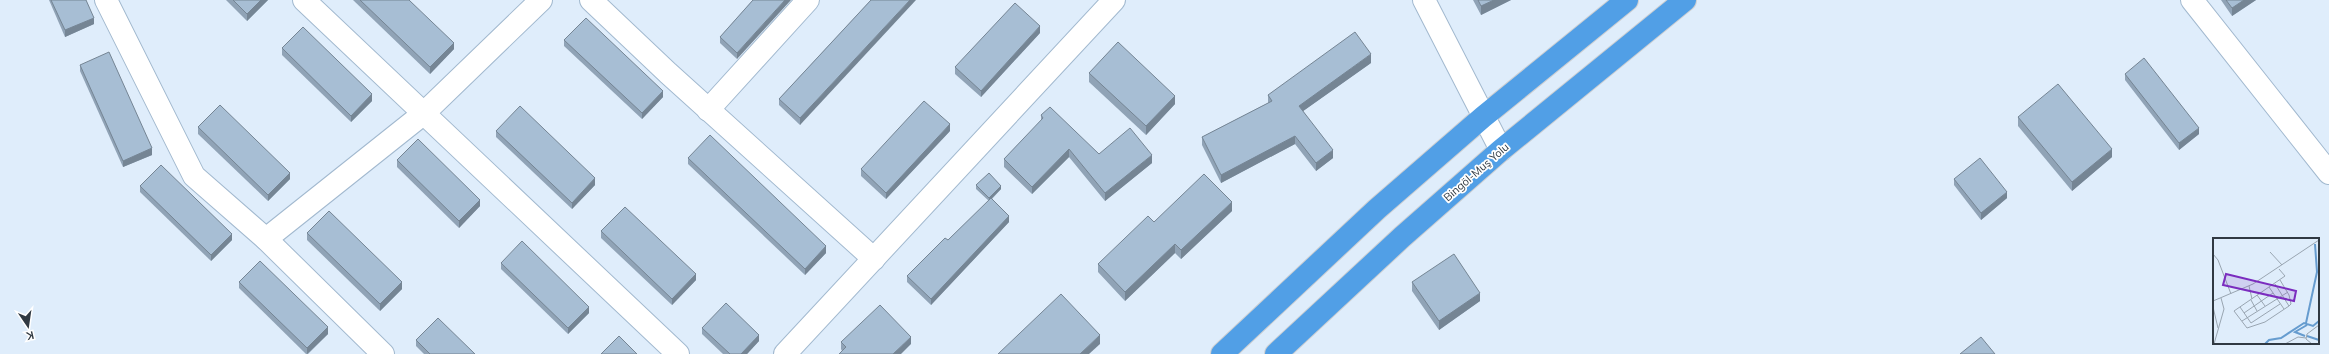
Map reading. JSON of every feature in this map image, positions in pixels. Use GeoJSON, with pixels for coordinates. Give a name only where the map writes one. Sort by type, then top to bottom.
{"type":"FeatureCollection","features":[{"type":"Feature","properties":{"kind":"highway"},"geometry":{"type":"LineString","coordinates":[[1222,354],[1377,209],[1483,117],[1627,0]]}},
{"type":"Feature","properties":{"kind":"highway","name":"Bingöl-Muş Yolu"},"geometry":{"type":"LineString","coordinates":[[1276,354],[1402,237],[1501,150],[1685,0]]}},
{"type":"Feature","properties":{"kind":"street"},"geometry":{"type":"LineString","coordinates":[[106,0],[194,176],[266,239],[383,354]]}},
{"type":"Feature","properties":{"kind":"street"},"geometry":{"type":"LineString","coordinates":[[304,0],[678,354]]}},
{"type":"Feature","properties":{"kind":"street"},"geometry":{"type":"LineString","coordinates":[[266,239],[423,114],[541,0]]}},
{"type":"Feature","properties":{"kind":"street"},"geometry":{"type":"LineString","coordinates":[[591,0],[708,110],[874,259]]}},
{"type":"Feature","properties":{"kind":"street"},"geometry":{"type":"LineString","coordinates":[[708,110],[808,0]]}},
{"type":"Feature","properties":{"kind":"street"},"geometry":{"type":"LineString","coordinates":[[784,354],[1114,0]]}},
{"type":"Feature","properties":{"kind":"street"},"geometry":{"type":"LineString","coordinates":[[1424,0],[1501,150]]}},
{"type":"Feature","properties":{"kind":"street"},"geometry":{"type":"LineString","coordinates":[[2192,0],[2329,173]]}},
{"type":"Feature","properties":{"kind":"building"},"geometry":{"type":"Polygon","coordinates":[[[51,0],[86,0],[94,18],[65,30],[51,0]]]}},
{"type":"Feature","properties":{"kind":"building"},"geometry":{"type":"Polygon","coordinates":[[[233,0],[261,0],[247,14],[233,0]]]}},
{"type":"Feature","properties":{"kind":"building"},"geometry":{"type":"Polygon","coordinates":[[[360,0],[409,0],[454,43],[430,67],[360,0]]]}},
{"type":"Feature","properties":{"kind":"building"},"geometry":{"type":"Polygon","coordinates":[[[753,0],[785,0],[737,53],[720,37],[753,0]]]}},
{"type":"Feature","properties":{"kind":"building"},"geometry":{"type":"Polygon","coordinates":[[[871,0],[910,0],[800,118],[779,99],[871,0]]]}},
{"type":"Feature","properties":{"kind":"building"},"geometry":{"type":"Polygon","coordinates":[[[1478,0],[1494,0],[1481,6],[1478,0]]]}},
{"type":"Feature","properties":{"kind":"building"},"geometry":{"type":"Polygon","coordinates":[[[2226,0],[2244,0],[2232,8],[2226,0]]]}},
{"type":"Feature","properties":{"kind":"building"},"geometry":{"type":"Polygon","coordinates":[[[1015,3],[1040,26],[981,91],[955,67],[1015,3]]]}},
{"type":"Feature","properties":{"kind":"building"},"geometry":{"type":"Polygon","coordinates":[[[586,18],[663,91],[642,113],[564,40],[586,18]]]}},
{"type":"Feature","properties":{"kind":"building"},"geometry":{"type":"Polygon","coordinates":[[[303,27],[372,94],[351,116],[282,48],[303,27]]]}},
{"type":"Feature","properties":{"kind":"building"},"geometry":{"type":"Polygon","coordinates":[[[1355,32],[1371,54],[1299,106],[1333,150],[1316,163],[1295,136],[1221,175],[1202,137],[1272,101],[1268,95],[1355,32]]]}},
{"type":"Feature","properties":{"kind":"building"},"geometry":{"type":"Polygon","coordinates":[[[1118,42],[1175,96],[1146,126],[1089,73],[1118,42]]]}},
{"type":"Feature","properties":{"kind":"building"},"geometry":{"type":"Polygon","coordinates":[[[109,52],[152,148],[123,161],[80,65],[109,52]]]}},
{"type":"Feature","properties":{"kind":"building"},"geometry":{"type":"Polygon","coordinates":[[[2144,58],[2199,128],[2179,143],[2125,74],[2144,58]]]}},
{"type":"Feature","properties":{"kind":"building"},"geometry":{"type":"Polygon","coordinates":[[[2058,84],[2112,149],[2072,182],[2018,117],[2058,84]]]}},
{"type":"Feature","properties":{"kind":"building"},"geometry":{"type":"Polygon","coordinates":[[[924,101],[950,124],[886,193],[861,169],[924,101]]]}},
{"type":"Feature","properties":{"kind":"building"},"geometry":{"type":"Polygon","coordinates":[[[220,105],[290,173],[268,195],[198,127],[220,105]]]}},
{"type":"Feature","properties":{"kind":"building"},"geometry":{"type":"Polygon","coordinates":[[[520,106],[595,178],[572,203],[496,131],[520,106]]]}},
{"type":"Feature","properties":{"kind":"building"},"geometry":{"type":"Polygon","coordinates":[[[1050,107],[1099,154],[1130,128],[1152,155],[1105,193],[1069,149],[1032,187],[1004,159],[1043,118],[1041,115],[1050,107]]]}},
{"type":"Feature","properties":{"kind":"building"},"geometry":{"type":"Polygon","coordinates":[[[710,135],[826,246],[805,269],[688,158],[710,135]]]}},
{"type":"Feature","properties":{"kind":"building"},"geometry":{"type":"Polygon","coordinates":[[[418,139],[480,200],[459,221],[397,160],[418,139]]]}},
{"type":"Feature","properties":{"kind":"building"},"geometry":{"type":"Polygon","coordinates":[[[1980,158],[2007,192],[1981,213],[1954,179],[1980,158]]]}},
{"type":"Feature","properties":{"kind":"building"},"geometry":{"type":"Polygon","coordinates":[[[161,165],[232,234],[211,255],[140,186],[161,165]]]}},
{"type":"Feature","properties":{"kind":"building"},"geometry":{"type":"Polygon","coordinates":[[[989,173],[1001,186],[989,198],[976,185],[989,173]]]}},
{"type":"Feature","properties":{"kind":"building"},"geometry":{"type":"Polygon","coordinates":[[[1204,174],[1232,202],[1181,250],[1175,244],[1125,292],[1098,264],[1148,216],[1154,222],[1204,174]]]}},
{"type":"Feature","properties":{"kind":"building"},"geometry":{"type":"Polygon","coordinates":[[[991,198],[1009,216],[931,299],[907,276],[945,238],[948,240],[991,198]]]}},
{"type":"Feature","properties":{"kind":"building"},"geometry":{"type":"Polygon","coordinates":[[[625,207],[696,274],[672,299],[601,231],[625,207]]]}},
{"type":"Feature","properties":{"kind":"building"},"geometry":{"type":"Polygon","coordinates":[[[329,211],[402,282],[380,304],[307,233],[329,211]]]}},
{"type":"Feature","properties":{"kind":"building"},"geometry":{"type":"Polygon","coordinates":[[[522,241],[589,307],[568,328],[501,263],[522,241]]]}},
{"type":"Feature","properties":{"kind":"building"},"geometry":{"type":"Polygon","coordinates":[[[1454,254],[1480,293],[1439,321],[1412,282],[1454,254]]]}},
{"type":"Feature","properties":{"kind":"building"},"geometry":{"type":"Polygon","coordinates":[[[260,261],[328,327],[307,348],[239,282],[260,261]]]}},
{"type":"Feature","properties":{"kind":"building"},"geometry":{"type":"Polygon","coordinates":[[[1061,294],[1100,335],[1080,354],[998,354],[1061,294]]]}},
{"type":"Feature","properties":{"kind":"building"},"geometry":{"type":"Polygon","coordinates":[[[726,303],[759,335],[741,354],[730,354],[702,328],[726,303]]]}},
{"type":"Feature","properties":{"kind":"building"},"geometry":{"type":"Polygon","coordinates":[[[880,305],[911,337],[893,354],[839,354],[846,347],[841,342],[880,305]]]}},
{"type":"Feature","properties":{"kind":"building"},"geometry":{"type":"Polygon","coordinates":[[[438,318],[475,354],[430,354],[416,340],[438,318]]]}},
{"type":"Feature","properties":{"kind":"building"},"geometry":{"type":"Polygon","coordinates":[[[619,336],[637,354],[601,354],[619,336]]]}},
{"type":"Feature","properties":{"kind":"building"},"geometry":{"type":"Polygon","coordinates":[[[1981,337],[1995,354],[1960,354],[1981,337]]]}}]}
